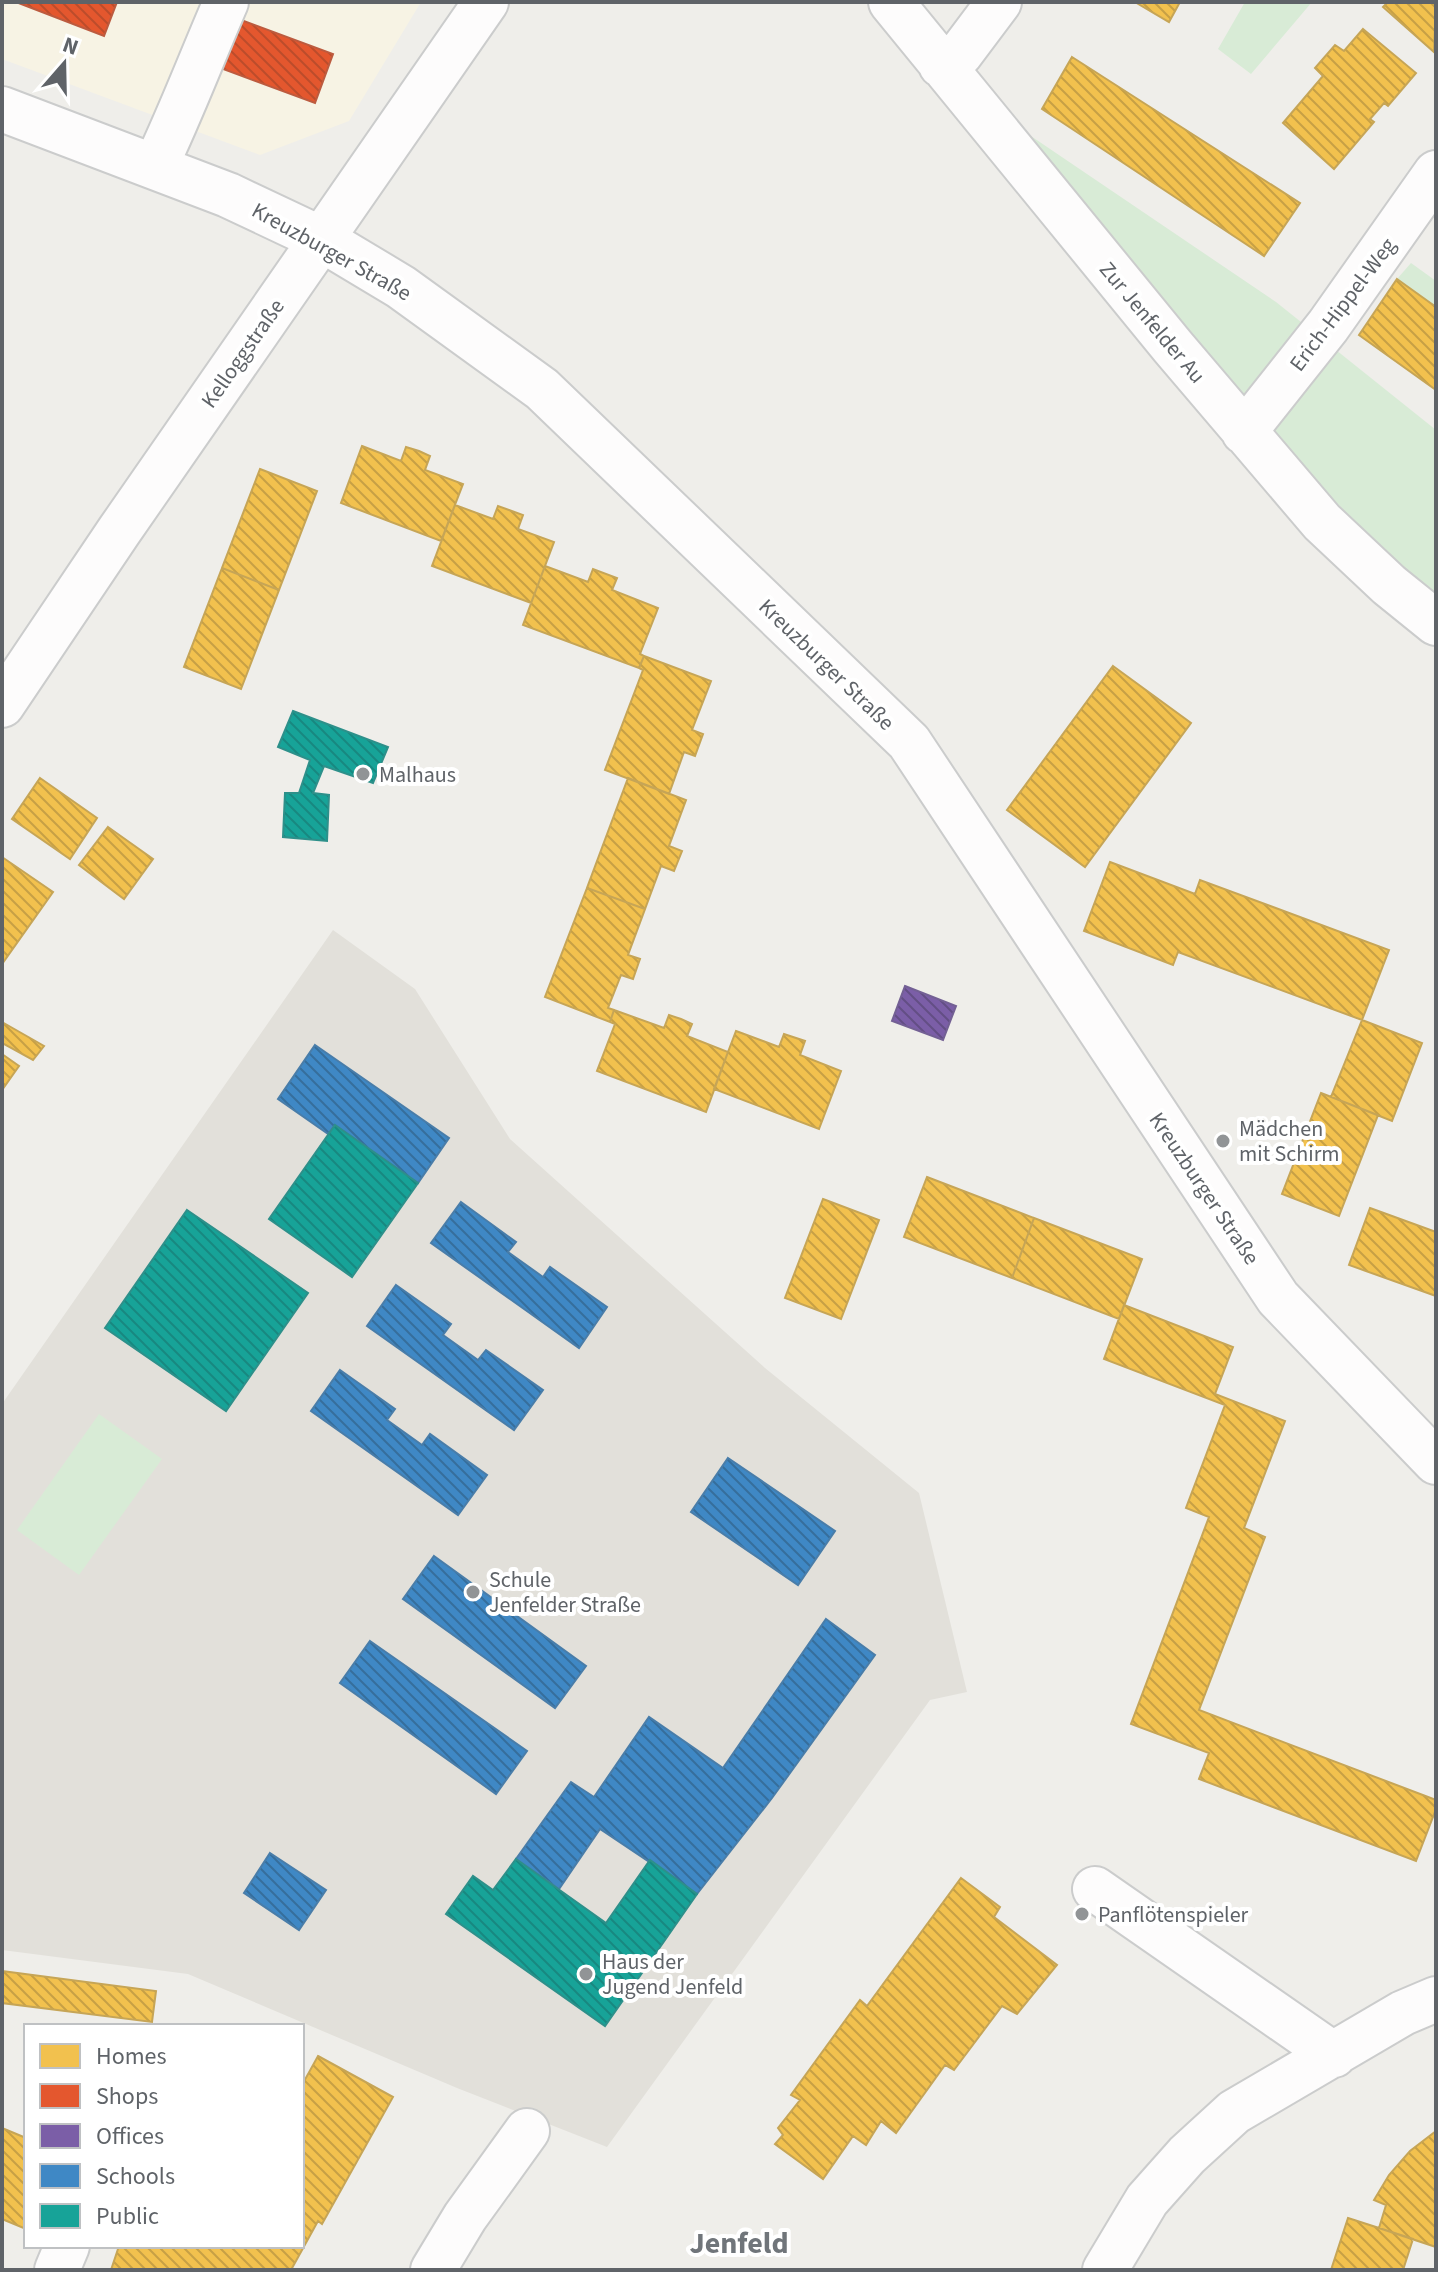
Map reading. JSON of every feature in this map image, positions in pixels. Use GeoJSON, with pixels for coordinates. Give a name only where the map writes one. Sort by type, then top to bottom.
{"type":"FeatureCollection","features":[{"type":"Feature","properties":{"kind":"street"},"geometry":{"type":"LineString","coordinates":[[155,167],[185,104],[226,2]]}},
{"type":"Feature","properties":{"kind":"street","name":"Kelloggstraße"},"geometry":{"type":"LineString","coordinates":[[2,705],[127,518],[486,2]]}},
{"type":"Feature","properties":{"kind":"street","name":"Zur Jenfelder Au"},"geometry":{"type":"LineString","coordinates":[[891,2],[1244,432],[1322,522],[1389,585],[1436,623]]}},
{"type":"Feature","properties":{"kind":"street"},"geometry":{"type":"LineString","coordinates":[[941,65],[960,54],[999,2]]}},
{"type":"Feature","properties":{"kind":"street","name":"Kreuzburger Straße"},"geometry":{"type":"LineString","coordinates":[[2,109],[228,195],[321,239],[401,287],[542,389],[909,742],[1278,1298],[1436,1462]]}},
{"type":"Feature","properties":{"kind":"street","name":"Erich-Hippel-Weg"},"geometry":{"type":"LineString","coordinates":[[1244,432],[1328,326],[1436,173]]}},
{"type":"Feature","properties":{"kind":"street"},"geometry":{"type":"LineString","coordinates":[[1095,1889],[1334,2055]]}},
{"type":"Feature","properties":{"kind":"street"},"geometry":{"type":"LineString","coordinates":[[1105,2270],[1147,2200],[1187,2155],[1234,2112],[1403,2013],[1436,1999]]}},
{"type":"Feature","properties":{"kind":"street"},"geometry":{"type":"LineString","coordinates":[[433,2270],[465,2217],[527,2131]]}},
{"type":"Feature","properties":{"kind":"street"},"geometry":{"type":"LineString","coordinates":[[57,2270],[66,2248]]}},
{"type":"Feature","properties":{"kind":"shaded area"},"geometry":{"type":"Polygon","coordinates":[[[2,2],[421,2],[349,121],[260,155],[2,59],[2,2]]]}},
{"type":"Feature","properties":{"kind":"shaded area","name":"Schule Jenfelder Straße"},"geometry":{"type":"Polygon","coordinates":[[[333,930],[415,989],[510,1139],[765,1368],[919,1493],[967,1692],[930,1700],[607,2147],[457,2088],[188,1974],[2,1950],[2,1404],[333,930]]]}},
{"type":"Feature","properties":{"kind":"green space"},"geometry":{"type":"Polygon","coordinates":[[[1245,2],[1312,2],[1251,74],[1218,49],[1245,2]]]}},
{"type":"Feature","properties":{"kind":"green space"},"geometry":{"type":"Polygon","coordinates":[[[1022,130],[1276,302],[1436,430],[1436,597],[1337,503],[1276,436],[1022,130]]]}},
{"type":"Feature","properties":{"kind":"green space"},"geometry":{"type":"Polygon","coordinates":[[[1411,263],[1436,281],[1436,307],[1397,279],[1411,263]]]}},
{"type":"Feature","properties":{"kind":"green space"},"geometry":{"type":"Polygon","coordinates":[[[99,1414],[162,1459],[79,1575],[17,1530],[99,1414]]]}},
{"type":"Feature","properties":{"kind":"building: Homes"},"geometry":{"type":"Polygon","coordinates":[[[1135,2],[1180,2],[1169,22],[1135,2]]]}},
{"type":"Feature","properties":{"kind":"building: Homes"},"geometry":{"type":"Polygon","coordinates":[[[1388,2],[1436,2],[1434,52],[1383,7],[1388,2]]]}},
{"type":"Feature","properties":{"kind":"building: Homes"},"geometry":{"type":"Polygon","coordinates":[[[1363,29],[1416,73],[1388,106],[1384,103],[1370,119],[1374,122],[1334,169],[1283,123],[1323,76],[1315,68],[1335,45],[1344,51],[1363,29]]]}},
{"type":"Feature","properties":{"kind":"building: Homes"},"geometry":{"type":"Polygon","coordinates":[[[1072,57],[1300,203],[1264,256],[1042,109],[1072,57]]]}},
{"type":"Feature","properties":{"kind":"building: Homes"},"geometry":{"type":"Polygon","coordinates":[[[1397,279],[1436,307],[1436,390],[1359,335],[1397,279]]]}},
{"type":"Feature","properties":{"kind":"building: Homes"},"geometry":{"type":"Polygon","coordinates":[[[362,446],[401,461],[406,447],[419,451],[430,456],[425,470],[463,484],[441,541],[341,503],[362,446]]]}},
{"type":"Feature","properties":{"kind":"building: Homes"},"geometry":{"type":"Polygon","coordinates":[[[260,469],[317,491],[279,590],[222,568],[260,469]]]}},
{"type":"Feature","properties":{"kind":"building: Homes"},"geometry":{"type":"Polygon","coordinates":[[[455,505],[493,519],[498,506],[523,515],[518,529],[554,542],[531,603],[432,566],[455,505]]]}},
{"type":"Feature","properties":{"kind":"building: Homes"},"geometry":{"type":"Polygon","coordinates":[[[545,566],[588,582],[593,569],[617,578],[612,590],[658,608],[640,654],[644,656],[639,668],[523,625],[545,566]]]}},
{"type":"Feature","properties":{"kind":"building: Homes"},"geometry":{"type":"Polygon","coordinates":[[[222,568],[279,590],[241,689],[184,667],[222,568]]]}},
{"type":"Feature","properties":{"kind":"building: Homes"},"geometry":{"type":"Polygon","coordinates":[[[644,656],[711,681],[692,730],[703,734],[695,756],[684,752],[669,794],[605,770],[643,670],[639,668],[644,656]]]}},
{"type":"Feature","properties":{"kind":"building: Homes"},"geometry":{"type":"Polygon","coordinates":[[[1113,666],[1191,723],[1085,867],[1007,810],[1113,666]]]}},
{"type":"Feature","properties":{"kind":"building: Homes"},"geometry":{"type":"Polygon","coordinates":[[[40,778],[97,818],[70,859],[12,819],[40,778]]]}},
{"type":"Feature","properties":{"kind":"building: Homes"},"geometry":{"type":"Polygon","coordinates":[[[628,778],[686,800],[669,846],[682,851],[674,871],[661,866],[645,909],[587,888],[628,778]]]}},
{"type":"Feature","properties":{"kind":"building: Homes"},"geometry":{"type":"Polygon","coordinates":[[[108,827],[153,859],[124,899],[79,865],[108,827]]]}},
{"type":"Feature","properties":{"kind":"building: Homes"},"geometry":{"type":"Polygon","coordinates":[[[2,857],[53,892],[2,964],[2,857]]]}},
{"type":"Feature","properties":{"kind":"building: Homes"},"geometry":{"type":"Polygon","coordinates":[[[1110,862],[1195,894],[1200,880],[1389,950],[1362,1020],[1178,952],[1173,965],[1084,931],[1110,862]]]}},
{"type":"Feature","properties":{"kind":"building: Homes"},"geometry":{"type":"Polygon","coordinates":[[[587,888],[645,909],[628,955],[640,959],[633,979],[621,975],[608,1008],[614,1010],[610,1022],[545,997],[587,888]]]}},
{"type":"Feature","properties":{"kind":"building: Homes"},"geometry":{"type":"Polygon","coordinates":[[[614,1010],[664,1028],[669,1015],[681,1019],[692,1024],[687,1036],[728,1052],[706,1112],[597,1071],[615,1024],[610,1022],[614,1010]]]}},
{"type":"Feature","properties":{"kind":"building: Homes"},"geometry":{"type":"Polygon","coordinates":[[[1362,1020],[1422,1043],[1392,1121],[1331,1097],[1362,1020]]]}},
{"type":"Feature","properties":{"kind":"building: Homes"},"geometry":{"type":"Polygon","coordinates":[[[2,1022],[44,1046],[33,1060],[2,1043],[2,1022]]]}},
{"type":"Feature","properties":{"kind":"building: Homes"},"geometry":{"type":"Polygon","coordinates":[[[736,1031],[779,1047],[784,1034],[805,1041],[800,1055],[841,1071],[819,1129],[714,1089],[736,1031]]]}},
{"type":"Feature","properties":{"kind":"building: Homes"},"geometry":{"type":"Polygon","coordinates":[[[2,1054],[19,1066],[2,1090],[2,1054]]]}},
{"type":"Feature","properties":{"kind":"building: Homes"},"geometry":{"type":"Polygon","coordinates":[[[1321,1093],[1378,1115],[1339,1216],[1282,1194],[1321,1093]]]}},
{"type":"Feature","properties":{"kind":"building: Homes"},"geometry":{"type":"Polygon","coordinates":[[[927,1177],[1034,1218],[1012,1278],[904,1237],[927,1177]]]}},
{"type":"Feature","properties":{"kind":"building: Homes"},"geometry":{"type":"Polygon","coordinates":[[[823,1199],[879,1220],[841,1319],[785,1298],[823,1199]]]}},
{"type":"Feature","properties":{"kind":"building: Homes"},"geometry":{"type":"Polygon","coordinates":[[[1370,1208],[1436,1232],[1436,1296],[1349,1265],[1370,1208]]]}},
{"type":"Feature","properties":{"kind":"building: Homes"},"geometry":{"type":"Polygon","coordinates":[[[1034,1218],[1142,1259],[1119,1319],[1012,1278],[1034,1218]]]}},
{"type":"Feature","properties":{"kind":"building: Homes"},"geometry":{"type":"Polygon","coordinates":[[[1124,1305],[1233,1347],[1215,1394],[1285,1421],[1244,1528],[1265,1537],[1199,1710],[1436,1800],[1436,1809],[1416,1861],[1199,1779],[1209,1753],[1131,1724],[1209,1517],[1186,1508],[1225,1405],[1104,1359],[1124,1305]]]}},
{"type":"Feature","properties":{"kind":"building: Homes"},"geometry":{"type":"Polygon","coordinates":[[[961,1878],[1000,1907],[994,1917],[1057,1965],[1017,2014],[1002,2006],[954,2070],[945,2065],[896,2133],[881,2121],[866,2145],[853,2136],[823,2179],[775,2144],[783,2135],[778,2128],[800,2100],[791,2095],[860,2000],[867,2006],[961,1878]]]}},
{"type":"Feature","properties":{"kind":"building: Homes"},"geometry":{"type":"Polygon","coordinates":[[[2,1971],[156,1991],[152,2022],[2,2003],[2,1971]]]}},
{"type":"Feature","properties":{"kind":"building: Homes"},"geometry":{"type":"Polygon","coordinates":[[[318,2056],[393,2097],[322,2224],[318,2221],[304,2246],[304,2081],[318,2056]]]}},
{"type":"Feature","properties":{"kind":"building: Homes"},"geometry":{"type":"Polygon","coordinates":[[[2,2128],[24,2137],[24,2228],[2,2219],[2,2128]]]}},
{"type":"Feature","properties":{"kind":"building: Homes"},"geometry":{"type":"Polygon","coordinates":[[[1436,2131],[1436,2247],[1379,2228],[1386,2205],[1374,2200],[1389,2175],[1410,2151],[1436,2131]]]}},
{"type":"Feature","properties":{"kind":"building: Homes"},"geometry":{"type":"Polygon","coordinates":[[[1348,2218],[1413,2239],[1403,2270],[1331,2270],[1348,2218]]]}},
{"type":"Feature","properties":{"kind":"building: Homes"},"geometry":{"type":"Polygon","coordinates":[[[118,2248],[303,2248],[291,2270],[111,2270],[118,2248]]]}},
{"type":"Feature","properties":{"kind":"building: Shops"},"geometry":{"type":"Polygon","coordinates":[[[16,2],[117,2],[104,36],[16,2]]]}},
{"type":"Feature","properties":{"kind":"building: Shops"},"geometry":{"type":"Polygon","coordinates":[[[241,20],[333,54],[315,103],[223,69],[241,20]]]}},
{"type":"Feature","properties":{"kind":"building: Offices"},"geometry":{"type":"Polygon","coordinates":[[[905,986],[956,1006],[943,1040],[892,1021],[905,986]]]}},
{"type":"Feature","properties":{"kind":"building: Schools"},"geometry":{"type":"Polygon","coordinates":[[[315,1045],[449,1138],[418,1183],[335,1125],[328,1134],[278,1099],[315,1045]]]}},
{"type":"Feature","properties":{"kind":"building: Schools"},"geometry":{"type":"Polygon","coordinates":[[[461,1202],[516,1242],[508,1252],[543,1277],[550,1267],[607,1307],[579,1348],[431,1243],[461,1202]]]}},
{"type":"Feature","properties":{"kind":"building: Schools"},"geometry":{"type":"Polygon","coordinates":[[[396,1285],[451,1324],[443,1335],[478,1360],[486,1350],[543,1390],[514,1430],[367,1326],[396,1285]]]}},
{"type":"Feature","properties":{"kind":"building: Schools"},"geometry":{"type":"Polygon","coordinates":[[[340,1370],[395,1409],[387,1420],[422,1445],[430,1434],[487,1475],[458,1515],[311,1411],[340,1370]]]}},
{"type":"Feature","properties":{"kind":"building: Schools"},"geometry":{"type":"Polygon","coordinates":[[[728,1458],[835,1531],[798,1585],[691,1512],[728,1458]]]}},
{"type":"Feature","properties":{"kind":"building: Schools"},"geometry":{"type":"Polygon","coordinates":[[[434,1556],[586,1666],[555,1708],[403,1599],[434,1556]]]}},
{"type":"Feature","properties":{"kind":"building: Schools"},"geometry":{"type":"Polygon","coordinates":[[[826,1619],[875,1655],[772,1798],[697,1894],[600,1829],[559,1889],[516,1859],[571,1782],[594,1797],[649,1717],[723,1768],[826,1619]]]}},
{"type":"Feature","properties":{"kind":"building: Schools"},"geometry":{"type":"Polygon","coordinates":[[[370,1641],[527,1751],[496,1794],[340,1683],[370,1641]]]}},
{"type":"Feature","properties":{"kind":"building: Schools"},"geometry":{"type":"Polygon","coordinates":[[[270,1853],[326,1890],[299,1930],[244,1893],[270,1853]]]}},
{"type":"Feature","properties":{"kind":"building: Public","name":"Malhaus"},"geometry":{"type":"Polygon","coordinates":[[[293,711],[388,747],[373,783],[324,766],[313,793],[329,795],[327,841],[283,837],[285,793],[299,793],[310,760],[278,747],[293,711]]]}},
{"type":"Feature","properties":{"kind":"building: Public"},"geometry":{"type":"Polygon","coordinates":[[[335,1125],[418,1183],[352,1277],[269,1219],[335,1125]]]}},
{"type":"Feature","properties":{"kind":"building: Public"},"geometry":{"type":"Polygon","coordinates":[[[187,1210],[308,1293],[226,1411],[105,1328],[187,1210]]]}},
{"type":"Feature","properties":{"kind":"building: Public","name":"Haus der Jugend Jenfeld"},"geometry":{"type":"Polygon","coordinates":[[[516,1859],[606,1923],[650,1860],[697,1894],[605,2026],[446,1914],[473,1876],[493,1890],[516,1859]]]}},
{"type":"Feature","properties":{"kind":"place","name":"Malhaus"},"geometry":{"type":"Point","coordinates":[363,774]}},
{"type":"Feature","properties":{"kind":"place","name":"Mädchen mit Schirm"},"geometry":{"type":"Point","coordinates":[1223,1141]}},
{"type":"Feature","properties":{"kind":"place","name":"Schule Jenfelder Straße"},"geometry":{"type":"Point","coordinates":[473,1592]}},
{"type":"Feature","properties":{"kind":"place","name":"Panflötenspieler"},"geometry":{"type":"Point","coordinates":[1082,1914]}},
{"type":"Feature","properties":{"kind":"place","name":"Haus der Jugend Jenfeld"},"geometry":{"type":"Point","coordinates":[586,1974]}},
{"type":"Feature","properties":{"kind":"district","name":"Jenfeld"},"geometry":{"type":"Point","coordinates":[739,2243]}}]}
